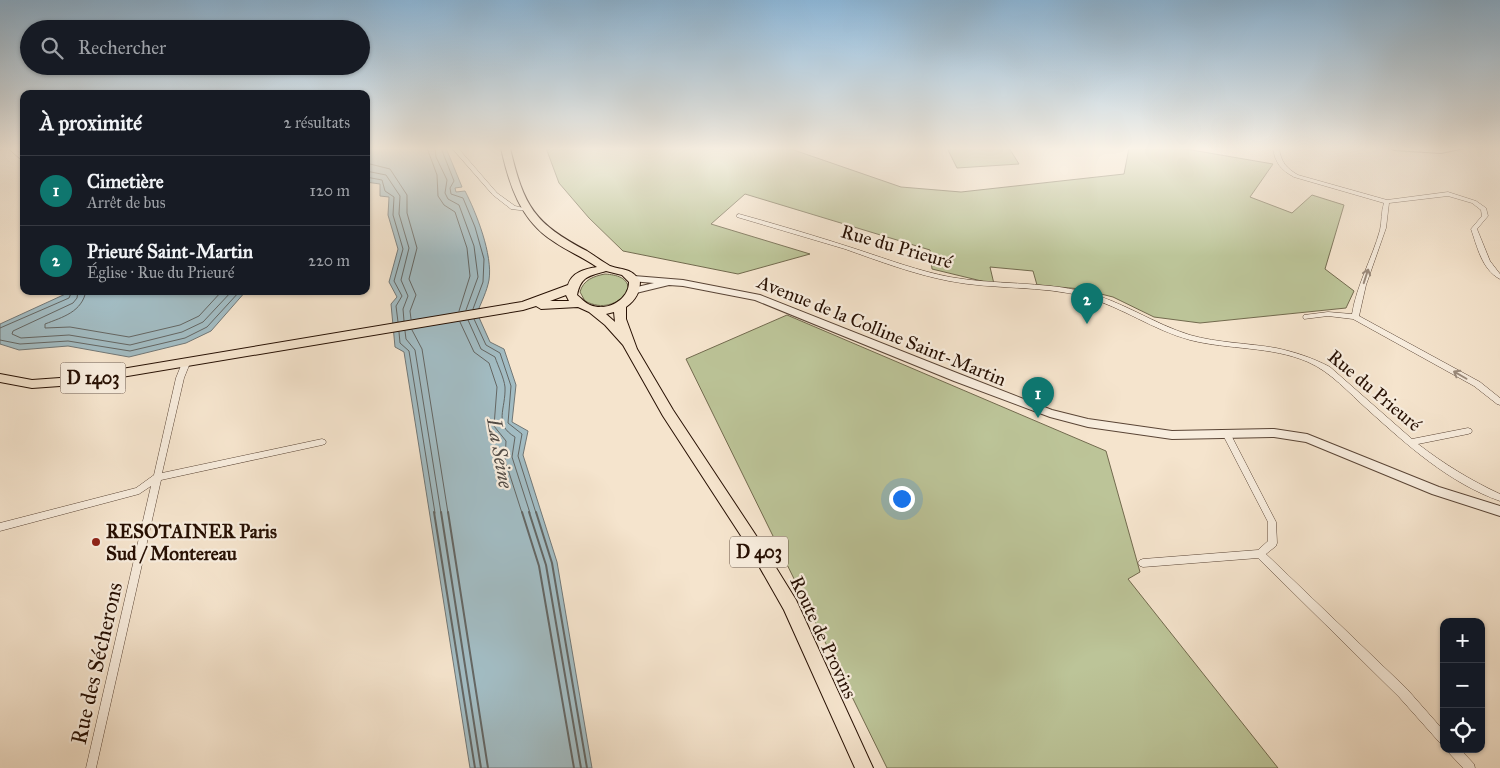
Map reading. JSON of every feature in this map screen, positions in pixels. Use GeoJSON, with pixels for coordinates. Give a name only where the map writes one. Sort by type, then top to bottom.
{"type":"FeatureCollection","features":[{"type":"Feature","properties":{"kind":"main road"},"geometry":{"type":"LineString","coordinates":[[512,184],[526,210],[547,232],[606,268],[623,271],[635,285],[633,296],[620,306],[592,310],[577,304],[571,296],[571,288],[574,282],[585,273],[606,268]]}},
{"type":"Feature","properties":{"kind":"main road"},"geometry":{"type":"LineString","coordinates":[[583,254],[588,264],[585,273]]}},
{"type":"Feature","properties":{"kind":"main road","name":"D 1403"},"geometry":{"type":"LineString","coordinates":[[523,306],[571,288]]}},
{"type":"Feature","properties":{"kind":"main road","name":"D 1403"},"geometry":{"type":"LineString","coordinates":[[0,378],[32,384],[53,384],[523,306],[577,304]]}},
{"type":"Feature","properties":{"kind":"main road","name":"D 403"},"geometry":{"type":"LineString","coordinates":[[620,306],[620,319],[631,349]]}},
{"type":"Feature","properties":{"kind":"main road","name":"D 403"},"geometry":{"type":"LineString","coordinates":[[592,310],[609,322],[631,349]]}},
{"type":"Feature","properties":{"kind":"main road","name":"Route de Provins"},"geometry":{"type":"LineString","coordinates":[[631,349],[668,413],[752,541],[790,604],[864,768]]}},
{"type":"Feature","properties":{"kind":"street"},"geometry":{"type":"LineString","coordinates":[[486,184],[495,194],[513,208],[526,210]]}},
{"type":"Feature","properties":{"kind":"street"},"geometry":{"type":"LineString","coordinates":[[1323,184],[1387,202],[1448,194],[1474,202],[1484,209],[1486,216],[1474,229],[1482,252],[1492,271],[1500,277]]}},
{"type":"Feature","properties":{"kind":"street"},"geometry":{"type":"LineString","coordinates":[[1355,317],[1356,305],[1383,230],[1383,210],[1387,202]]}},
{"type":"Feature","properties":{"kind":"street","name":"Rue du Prieuré"},"geometry":{"type":"LineString","coordinates":[[739,216],[844,247],[906,269],[950,279],[990,285],[1037,285],[1084,294],[1108,301],[1188,336],[1282,350],[1314,360],[1328,369],[1444,470],[1475,488],[1500,498]]}},
{"type":"Feature","properties":{"kind":"street","name":"Avenue de la Colline Saint-Martin"},"geometry":{"type":"LineString","coordinates":[[635,285],[653,286],[683,283],[745,294],[782,306],[958,378],[1050,413],[1088,423],[1172,435],[1274,433],[1307,438],[1436,491],[1500,511]]}},
{"type":"Feature","properties":{"kind":"street"},"geometry":{"type":"LineString","coordinates":[[1306,317],[1328,314],[1355,317],[1477,384],[1500,402]]}},
{"type":"Feature","properties":{"kind":"street","name":"Rue des Sécherons"},"geometry":{"type":"LineString","coordinates":[[91,768],[156,478],[180,378],[186,363]]}},
{"type":"Feature","properties":{"kind":"street"},"geometry":{"type":"LineString","coordinates":[[1411,442],[1468,431]]}},
{"type":"Feature","properties":{"kind":"street"},"geometry":{"type":"LineString","coordinates":[[1143,563],[1260,554],[1273,543],[1272,522],[1227,435]]}},
{"type":"Feature","properties":{"kind":"street"},"geometry":{"type":"LineString","coordinates":[[0,527],[139,491],[156,478],[322,442]]}},
{"type":"Feature","properties":{"kind":"street"},"geometry":{"type":"LineString","coordinates":[[1260,554],[1402,693],[1440,735]]}},
{"type":"Feature","properties":{"kind":"street"},"geometry":{"type":"LineString","coordinates":[[1457,753],[1470,768]]}},
{"type":"Feature","properties":{"kind":"green space"},"geometry":{"type":"Polygon","coordinates":[[[560,184],[892,184],[901,187],[961,192],[1035,184],[1259,184],[1250,197],[1292,213],[1312,195],[1344,205],[1325,269],[1354,291],[1346,308],[1200,323],[1154,317],[1113,297],[1081,289],[1037,285],[1033,271],[990,267],[994,284],[932,269],[930,250],[745,194],[711,224],[810,254],[738,274],[623,251],[589,218],[560,184]]]}},
{"type":"Feature","properties":{"kind":"green space"},"geometry":{"type":"Polygon","coordinates":[[[605,274],[618,276],[624,280],[629,291],[619,300],[609,305],[591,304],[585,301],[580,292],[581,288],[593,277],[605,274]]]}},
{"type":"Feature","properties":{"kind":"green space"},"geometry":{"type":"Polygon","coordinates":[[[787,315],[1106,451],[1140,572],[1128,579],[1278,768],[887,768],[686,359],[787,315]]]}},
{"type":"Feature","properties":{"kind":"water","name":"La Seine"},"geometry":{"type":"Polygon","coordinates":[[[380,184],[461,184],[462,187],[455,188],[456,192],[465,191],[474,210],[486,246],[490,270],[487,288],[477,313],[490,342],[504,349],[516,385],[512,422],[528,431],[523,455],[557,562],[592,768],[470,768],[404,352],[395,347],[391,304],[397,297],[389,282],[398,249],[388,215],[389,197],[380,196],[380,184]]]}},
{"type":"Feature","properties":{"kind":"water"},"geometry":{"type":"Polygon","coordinates":[[[63,295],[242,295],[211,331],[186,343],[129,357],[68,346],[19,350],[0,344],[0,324],[63,295]]]}},
{"type":"Feature","properties":{"kind":"place","name":"Prieuré Saint-Martin"},"geometry":{"type":"Point","coordinates":[1087,324]}},
{"type":"Feature","properties":{"kind":"place","name":"Cimetière"},"geometry":{"type":"Point","coordinates":[1038,418]}},
{"type":"Feature","properties":{"kind":"place","name":"RESOTAINER Paris Sud / Montereau"},"geometry":{"type":"Point","coordinates":[96,542]}}]}
